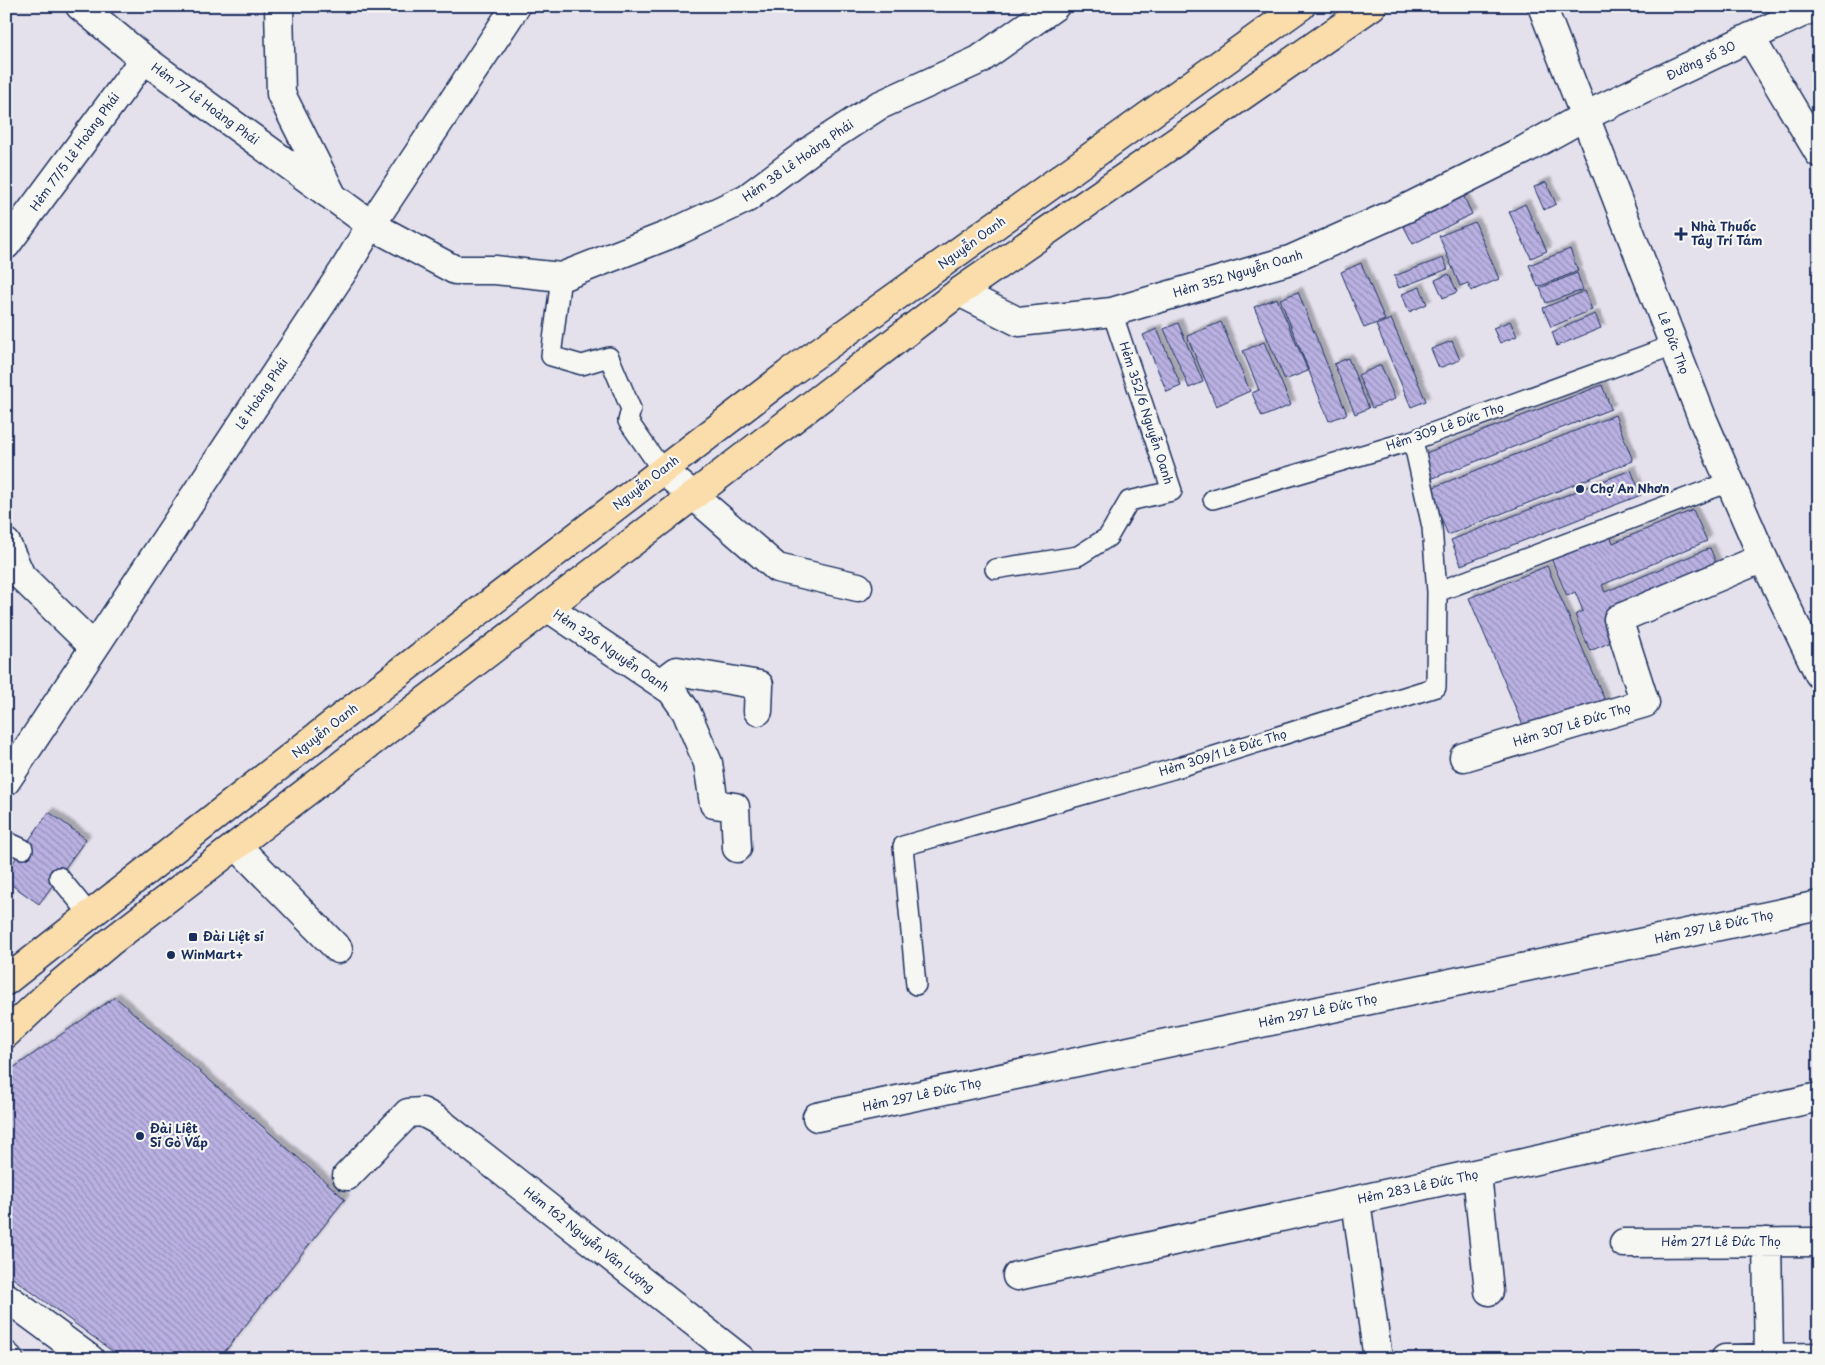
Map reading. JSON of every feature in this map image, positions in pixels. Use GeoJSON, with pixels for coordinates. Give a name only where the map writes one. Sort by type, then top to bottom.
{"type":"FeatureCollection","features":[{"type":"Feature","properties":{"kind":"main road","name":"Nguyễn Oanh"},"geometry":{"type":"LineString","coordinates":[[6,981],[343,716],[788,374],[1301,6]]}},
{"type":"Feature","properties":{"kind":"main road"},"geometry":{"type":"LineString","coordinates":[[6,1034],[54,989],[109,943],[959,292],[1372,6]]}},
{"type":"Feature","properties":{"kind":"main road"},"geometry":{"type":"LineString","coordinates":[[6,956],[34,959]]}},
{"type":"Feature","properties":{"kind":"street","name":"Hẻm 77 Lê Hoàng Phái"},"geometry":{"type":"LineString","coordinates":[[80,6],[144,59],[371,225]]}},
{"type":"Feature","properties":{"kind":"street"},"geometry":{"type":"LineString","coordinates":[[279,6],[281,94],[333,197]]}},
{"type":"Feature","properties":{"kind":"street","name":"Lê Hoàng Phái"},"geometry":{"type":"LineString","coordinates":[[6,780],[344,270],[371,225],[516,6]]}},
{"type":"Feature","properties":{"kind":"street","name":"Lê Đức Thọ"},"geometry":{"type":"LineString","coordinates":[[1542,6],[1703,420],[1763,558],[1816,661]]}},
{"type":"Feature","properties":{"kind":"street","name":"Đường số 30"},"geometry":{"type":"LineString","coordinates":[[1585,116],[1816,6]]}},
{"type":"Feature","properties":{"kind":"street","name":"Hẻm 38 Lê Hoàng Phái"},"geometry":{"type":"LineString","coordinates":[[371,225],[455,270],[495,270],[561,276],[671,234],[747,198],[816,147],[878,106],[979,60],[1049,11]]}},
{"type":"Feature","properties":{"kind":"street"},"geometry":{"type":"LineString","coordinates":[[1750,38],[1819,154]]}},
{"type":"Feature","properties":{"kind":"street","name":"Hẻm 77/5 Lê Hoàng Phái"},"geometry":{"type":"LineString","coordinates":[[6,245],[144,59]]}},
{"type":"Feature","properties":{"kind":"street","name":"Hẻm 352 Nguyễn Oanh"},"geometry":{"type":"LineString","coordinates":[[959,292],[1018,322],[1112,312],[1290,260],[1406,208],[1524,150],[1585,116]]}},
{"type":"Feature","properties":{"kind":"street"},"geometry":{"type":"LineString","coordinates":[[662,470],[777,568],[858,587]]}},
{"type":"Feature","properties":{"kind":"street"},"geometry":{"type":"LineString","coordinates":[[6,542],[21,576],[94,647]]}},
{"type":"Feature","properties":{"kind":"street","name":"Hẻm 307 Lê Đức Thọ"},"geometry":{"type":"LineString","coordinates":[[1464,757],[1646,703],[1618,619],[1763,558]]}},
{"type":"Feature","properties":{"kind":"street","name":"Hẻm 326 Nguyễn Oanh"},"geometry":{"type":"LineString","coordinates":[[548,607],[672,691],[686,712],[708,763],[714,804],[735,807],[737,848]]}},
{"type":"Feature","properties":{"kind":"street"},"geometry":{"type":"LineString","coordinates":[[660,684],[677,671],[759,685],[758,711]]}},
{"type":"Feature","properties":{"kind":"street"},"geometry":{"type":"LineString","coordinates":[[237,846],[338,949]]}},
{"type":"Feature","properties":{"kind":"street","name":"Hẻm 297 Lê Đức Thọ"},"geometry":{"type":"LineString","coordinates":[[817,1117],[1819,905]]}},
{"type":"Feature","properties":{"kind":"street","name":"Hẻm 283 Lê Đức Thọ"},"geometry":{"type":"LineString","coordinates":[[1017,1276],[1819,1097]]}},
{"type":"Feature","properties":{"kind":"street","name":"Hẻm 162 Nguyễn Văn Lượng"},"geometry":{"type":"LineString","coordinates":[[347,1176],[408,1113],[422,1112],[436,1120],[741,1359]]}},
{"type":"Feature","properties":{"kind":"street"},"geometry":{"type":"LineString","coordinates":[[1477,1174],[1489,1291]]}},
{"type":"Feature","properties":{"kind":"street"},"geometry":{"type":"LineString","coordinates":[[1356,1200],[1378,1359]]}},
{"type":"Feature","properties":{"kind":"street"},"geometry":{"type":"LineString","coordinates":[[1767,1242],[1769,1358]]}},
{"type":"Feature","properties":{"kind":"street","name":"Hẻm 271 Lê Đức Thọ"},"geometry":{"type":"LineString","coordinates":[[1624,1243],[1819,1242]]}},
{"type":"Feature","properties":{"kind":"street"},"geometry":{"type":"LineString","coordinates":[[6,1297],[90,1359]]}},
{"type":"Feature","properties":{"kind":"street"},"geometry":{"type":"LineString","coordinates":[[6,1356],[9,1359]]}},
{"type":"Feature","properties":{"kind":"street"},"geometry":{"type":"LineString","coordinates":[[1725,1359],[1819,1357]]}},
{"type":"Feature","properties":{"kind":"lane"},"geometry":{"type":"LineString","coordinates":[[561,276],[552,356],[582,365],[609,357],[631,409],[628,421],[662,470]]}},
{"type":"Feature","properties":{"kind":"lane","name":"Hẻm 352/6 Nguyễn Oanh"},"geometry":{"type":"LineString","coordinates":[[994,569],[1078,556],[1108,538],[1129,501],[1172,491],[1112,312]]}},
{"type":"Feature","properties":{"kind":"lane","name":"Hẻm 309 Lê Đức Thọ"},"geometry":{"type":"LineString","coordinates":[[1213,499],[1413,440],[1674,345]]}},
{"type":"Feature","properties":{"kind":"lane","name":"Hẻm 309/1 Lê Đức Thọ"},"geometry":{"type":"LineString","coordinates":[[916,984],[903,846],[1173,769],[1436,687],[1437,592],[1432,527],[1413,440]]}},
{"type":"Feature","properties":{"kind":"lane"},"geometry":{"type":"LineString","coordinates":[[1437,592],[1730,482]]}},
{"type":"Feature","properties":{"kind":"lane"},"geometry":{"type":"LineString","coordinates":[[59,877],[90,915]]}},
{"type":"Feature","properties":{"kind":"building"},"geometry":{"type":"Polygon","coordinates":[[[1546,182],[1556,204],[1544,210],[1534,187],[1546,182]]]}},
{"type":"Feature","properties":{"kind":"building"},"geometry":{"type":"Polygon","coordinates":[[[1463,195],[1472,214],[1413,244],[1403,225],[1463,195]]]}},
{"type":"Feature","properties":{"kind":"building"},"geometry":{"type":"Polygon","coordinates":[[[1525,204],[1547,251],[1531,258],[1509,212],[1525,204]]]}},
{"type":"Feature","properties":{"kind":"building"},"geometry":{"type":"Polygon","coordinates":[[[1475,222],[1499,279],[1471,291],[1468,283],[1460,286],[1439,236],[1475,222]]]}},
{"type":"Feature","properties":{"kind":"building"},"geometry":{"type":"Polygon","coordinates":[[[1570,249],[1578,271],[1538,287],[1529,265],[1570,249]]]}},
{"type":"Feature","properties":{"kind":"building"},"geometry":{"type":"Polygon","coordinates":[[[1443,258],[1448,269],[1399,288],[1394,276],[1443,258]]]}},
{"type":"Feature","properties":{"kind":"building"},"geometry":{"type":"Polygon","coordinates":[[[1361,263],[1385,320],[1364,328],[1341,272],[1361,263]]]}},
{"type":"Feature","properties":{"kind":"building"},"geometry":{"type":"Polygon","coordinates":[[[1577,273],[1583,290],[1546,303],[1540,288],[1577,273]]]}},
{"type":"Feature","properties":{"kind":"building"},"geometry":{"type":"Polygon","coordinates":[[[1449,274],[1457,292],[1443,298],[1435,280],[1449,274]]]}},
{"type":"Feature","properties":{"kind":"building"},"geometry":{"type":"Polygon","coordinates":[[[1420,287],[1427,304],[1409,312],[1402,294],[1420,287]]]}},
{"type":"Feature","properties":{"kind":"building"},"geometry":{"type":"Polygon","coordinates":[[[1585,291],[1592,310],[1551,327],[1543,308],[1585,291]]]}},
{"type":"Feature","properties":{"kind":"building"},"geometry":{"type":"Polygon","coordinates":[[[1298,292],[1347,414],[1329,421],[1280,299],[1298,292]]]}},
{"type":"Feature","properties":{"kind":"building"},"geometry":{"type":"Polygon","coordinates":[[[1277,298],[1308,371],[1285,380],[1254,307],[1277,298]]]}},
{"type":"Feature","properties":{"kind":"building"},"geometry":{"type":"Polygon","coordinates":[[[1595,314],[1601,328],[1557,346],[1552,332],[1595,314]]]}},
{"type":"Feature","properties":{"kind":"building"},"geometry":{"type":"Polygon","coordinates":[[[1391,319],[1426,401],[1411,407],[1376,325],[1391,319]]]}},
{"type":"Feature","properties":{"kind":"building"},"geometry":{"type":"Polygon","coordinates":[[[1510,321],[1517,336],[1500,343],[1493,328],[1510,321]]]}},
{"type":"Feature","properties":{"kind":"building"},"geometry":{"type":"Polygon","coordinates":[[[1221,322],[1250,391],[1216,406],[1187,336],[1221,322]]]}},
{"type":"Feature","properties":{"kind":"building"},"geometry":{"type":"Polygon","coordinates":[[[1178,323],[1203,382],[1189,388],[1164,329],[1178,323]]]}},
{"type":"Feature","properties":{"kind":"building"},"geometry":{"type":"Polygon","coordinates":[[[1157,329],[1181,386],[1167,392],[1143,335],[1157,329]]]}},
{"type":"Feature","properties":{"kind":"building"},"geometry":{"type":"Polygon","coordinates":[[[1452,341],[1460,360],[1439,368],[1431,349],[1452,341]]]}},
{"type":"Feature","properties":{"kind":"building"},"geometry":{"type":"Polygon","coordinates":[[[1264,342],[1291,405],[1262,417],[1252,393],[1259,390],[1243,351],[1264,342]]]}},
{"type":"Feature","properties":{"kind":"building"},"geometry":{"type":"Polygon","coordinates":[[[1348,358],[1369,408],[1355,414],[1334,364],[1348,358]]]}},
{"type":"Feature","properties":{"kind":"building"},"geometry":{"type":"Polygon","coordinates":[[[1381,365],[1395,399],[1372,408],[1358,375],[1381,365]]]}},
{"type":"Feature","properties":{"kind":"building"},"geometry":{"type":"Polygon","coordinates":[[[1602,385],[1611,409],[1423,482],[1413,458],[1602,385]]]}},
{"type":"Feature","properties":{"kind":"building"},"geometry":{"type":"Polygon","coordinates":[[[1615,415],[1633,461],[1448,535],[1429,489],[1615,415]]]}},
{"type":"Feature","properties":{"kind":"building"},"geometry":{"type":"Polygon","coordinates":[[[1631,470],[1641,495],[1461,565],[1451,540],[1631,470]]]}},
{"type":"Feature","properties":{"kind":"building"},"geometry":{"type":"Polygon","coordinates":[[[1693,510],[1707,541],[1602,585],[1605,592],[1710,548],[1721,575],[1616,619],[1623,637],[1590,651],[1575,615],[1583,611],[1575,592],[1567,596],[1547,549],[1606,525],[1613,543],[1693,510]]]}},
{"type":"Feature","properties":{"kind":"building"},"geometry":{"type":"Polygon","coordinates":[[[1547,566],[1606,703],[1527,735],[1469,598],[1547,566]]]}},
{"type":"Feature","properties":{"kind":"building"},"geometry":{"type":"Polygon","coordinates":[[[49,812],[86,839],[39,904],[6,881],[6,872],[49,812]]]}},
{"type":"Feature","properties":{"kind":"building","name":"Đài Liệt Sĩ Gò Vấp"},"geometry":{"type":"Polygon","coordinates":[[[115,997],[345,1199],[219,1359],[123,1359],[6,1273],[6,1073],[115,997]]]}},
{"type":"Feature","properties":{"kind":"place","name":"Nhà Thuốc Tây Trí Tám"},"geometry":{"type":"Point","coordinates":[1681,234]}},
{"type":"Feature","properties":{"kind":"place","name":"Chợ An Nhơn"},"geometry":{"type":"Point","coordinates":[1580,489]}},
{"type":"Feature","properties":{"kind":"place","name":"Đài Liệt sĩ"},"geometry":{"type":"Point","coordinates":[193,937]}},
{"type":"Feature","properties":{"kind":"place","name":"WinMart+"},"geometry":{"type":"Point","coordinates":[171,955]}},
{"type":"Feature","properties":{"kind":"place","name":"Đài Liệt Sĩ Gò Vấp"},"geometry":{"type":"Point","coordinates":[140,1136]}}]}
